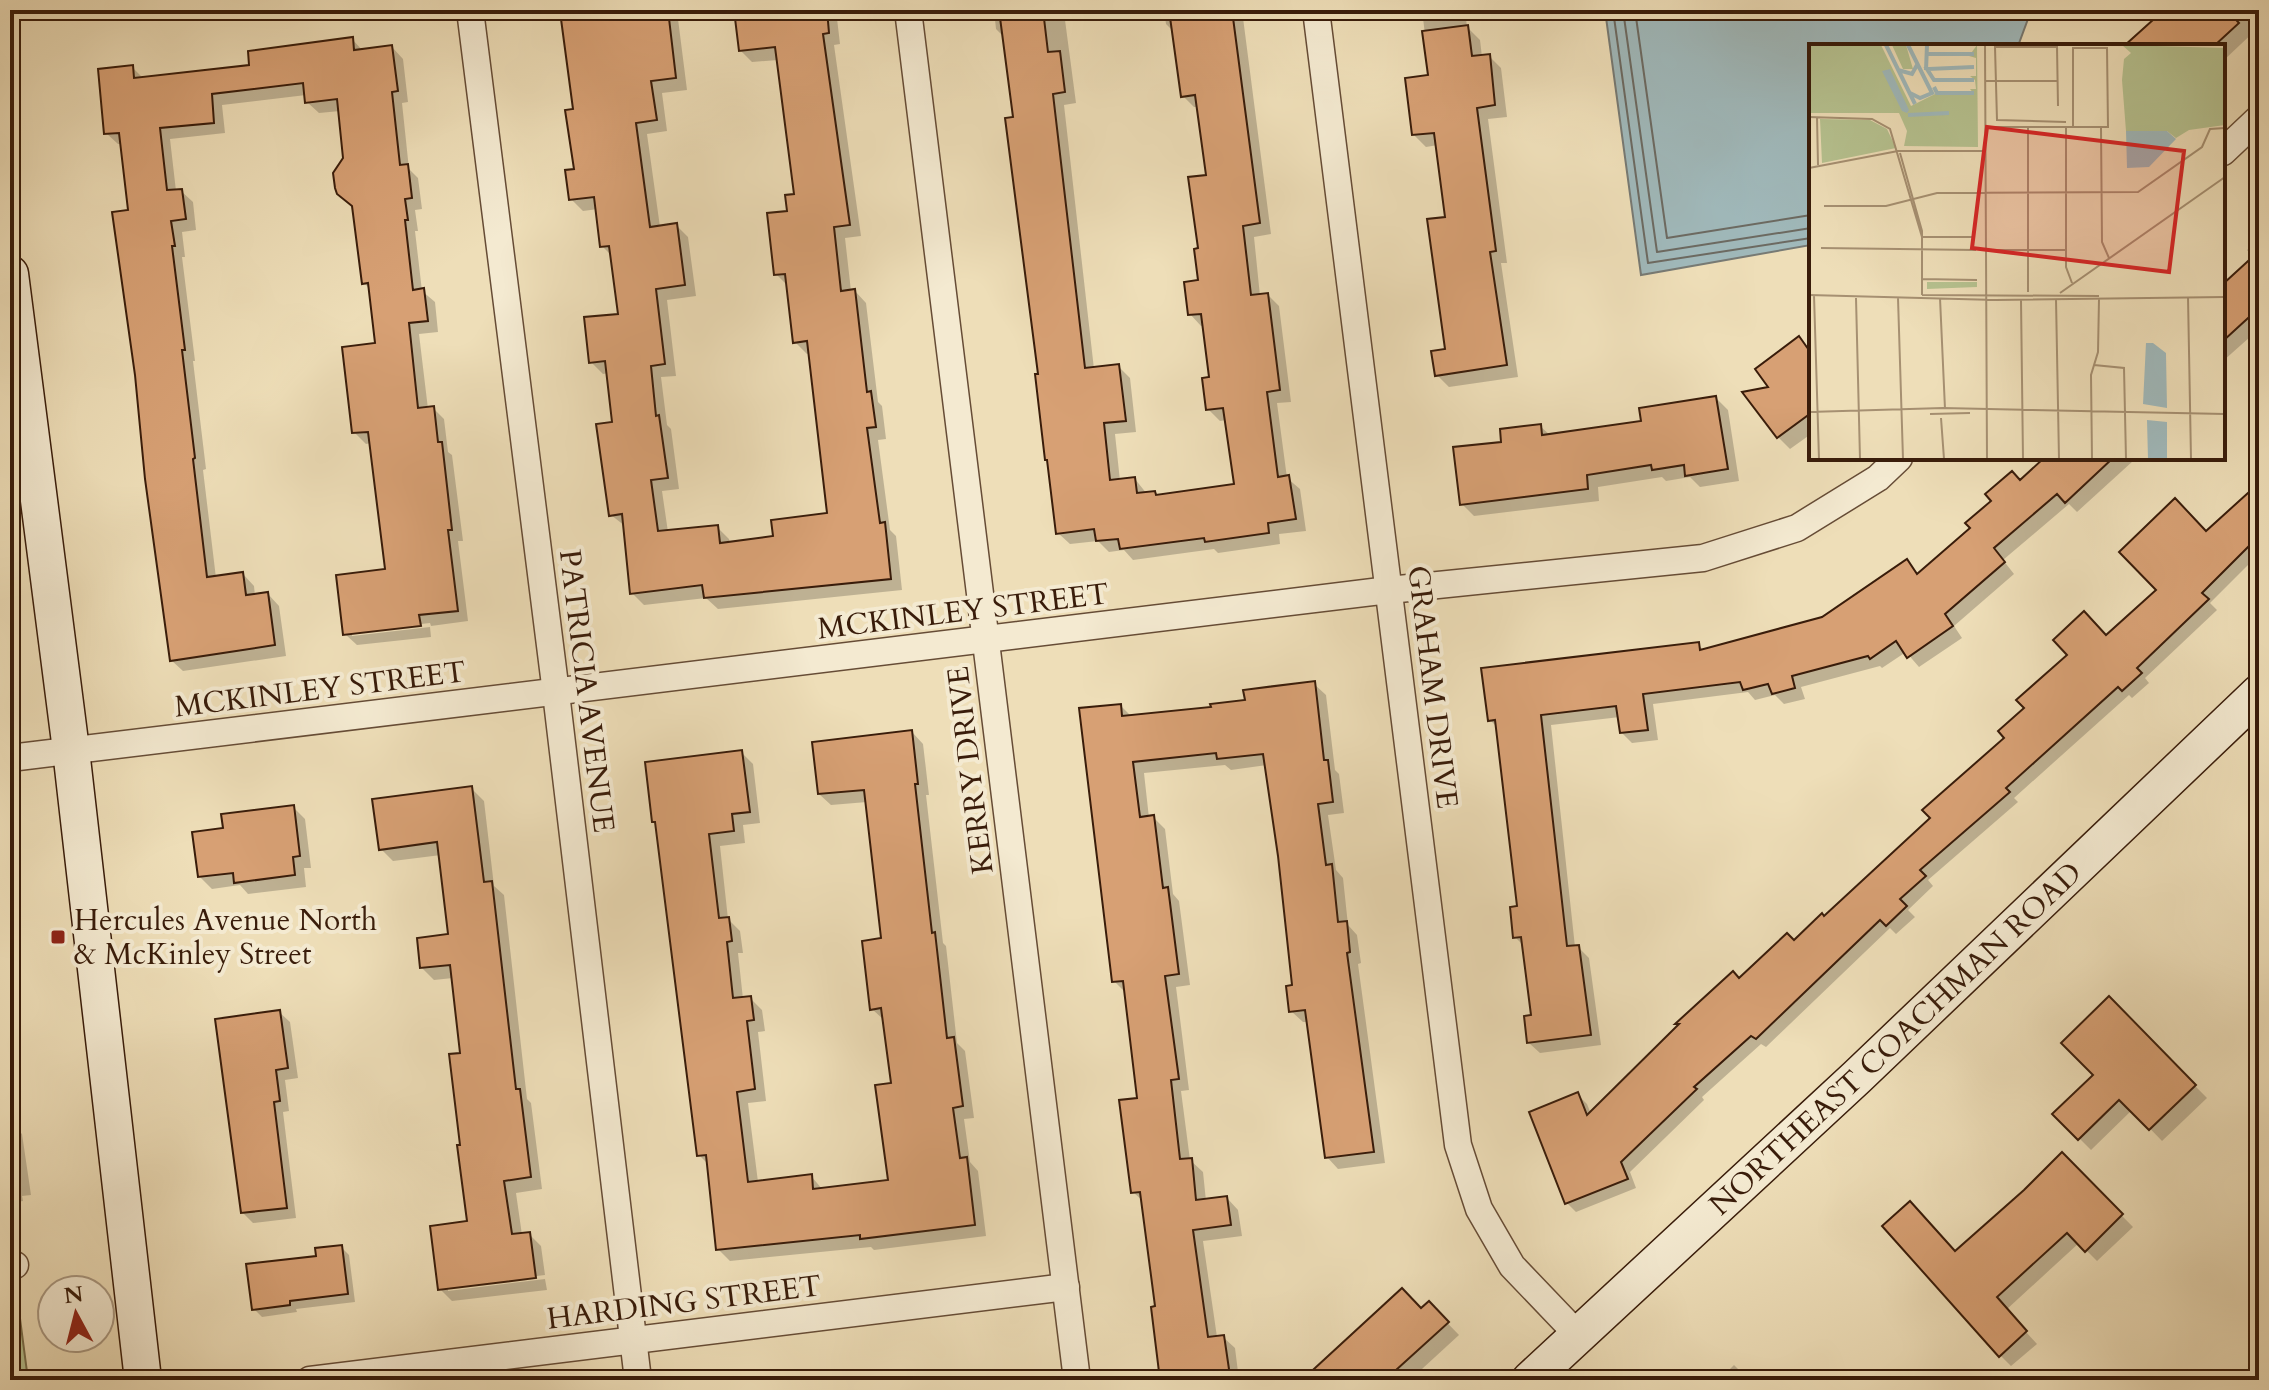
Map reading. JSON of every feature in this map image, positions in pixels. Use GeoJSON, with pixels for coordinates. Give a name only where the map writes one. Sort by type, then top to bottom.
{"type":"FeatureCollection","features":[{"type":"Feature","properties":{"kind":"street","name":"PATRICIA AVENUE"},"geometry":{"type":"LineString","coordinates":[[470,10],[638,1380]]}},
{"type":"Feature","properties":{"kind":"street","name":"KERRY DRIVE"},"geometry":{"type":"LineString","coordinates":[[908,10],[1077,1380]]}},
{"type":"Feature","properties":{"kind":"street","name":"GRAHAM DRIVE"},"geometry":{"type":"LineString","coordinates":[[1316,10],[1458,1145],[1479,1209],[1512,1266],[1578,1335]]}},
{"type":"Feature","properties":{"kind":"street"},"geometry":{"type":"LineString","coordinates":[[2225,150],[2259,118]]}},
{"type":"Feature","properties":{"kind":"street"},"geometry":{"type":"LineString","coordinates":[[10,276],[71,750],[143,1380]]}},
{"type":"Feature","properties":{"kind":"street","name":"MCKINLEY STREET"},"geometry":{"type":"LineString","coordinates":[[10,758],[1389,590],[1703,558],[1797,528],[1878,478],[1897,460]]}},
{"type":"Feature","properties":{"kind":"street","name":"NORTHEAST COACHMAN ROAD"},"geometry":{"type":"LineString","coordinates":[[1530,1380],[1857,1077],[2259,693]]}},
{"type":"Feature","properties":{"kind":"street","name":"HARDING STREET"},"geometry":{"type":"LineString","coordinates":[[310,1380],[1066,1287]]}},
{"type":"Feature","properties":{"kind":"green space"},"geometry":{"type":"Polygon","coordinates":[[[17,1296],[27,1372],[10,1374],[10,1297],[17,1296]]]}},
{"type":"Feature","properties":{"kind":"water"},"geometry":{"type":"Polygon","coordinates":[[[1605,10],[2048,10],[2028,19],[2019,44],[1809,44],[1809,245],[1641,275],[1605,10]]]}},
{"type":"Feature","properties":{"kind":"building"},"geometry":{"type":"Polygon","coordinates":[[[628,10],[668,10],[676,78],[651,81],[657,120],[636,123],[650,227],[677,223],[685,285],[656,289],[665,364],[651,366],[656,416],[659,415],[668,478],[651,480],[658,531],[718,525],[720,543],[773,536],[771,520],[827,513],[807,341],[793,343],[785,274],[774,275],[767,213],[787,211],[785,195],[794,194],[775,47],[739,51],[734,10],[827,10],[829,33],[823,34],[850,225],[834,227],[841,291],[855,289],[867,392],[871,391],[876,427],[867,428],[880,523],[885,522],[891,579],[704,598],[702,585],[630,594],[622,514],[609,516],[596,424],[612,422],[605,361],[589,363],[584,317],[618,314],[609,246],[600,247],[594,197],[569,200],[565,170],[574,169],[565,110],[573,109],[561,19],[628,10]]]}},
{"type":"Feature","properties":{"kind":"building"},"geometry":{"type":"Polygon","coordinates":[[[999,10],[1043,10],[1048,52],[1060,51],[1065,92],[1053,94],[1085,368],[1119,364],[1126,421],[1104,423],[1110,480],[1135,477],[1137,493],[1155,491],[1156,495],[1234,484],[1223,408],[1206,410],[1202,378],[1209,377],[1201,314],[1188,315],[1184,282],[1198,280],[1194,249],[1198,248],[1188,177],[1206,175],[1195,95],[1181,97],[1169,10],[1232,10],[1260,223],[1243,226],[1251,295],[1268,293],[1280,390],[1267,392],[1278,477],[1289,475],[1296,519],[1268,523],[1269,533],[1120,549],[1118,539],[1096,541],[1094,529],[1056,534],[1005,118],[1013,117],[999,10]]]}},
{"type":"Feature","properties":{"kind":"building"},"geometry":{"type":"Polygon","coordinates":[[[2164,10],[2227,10],[2239,23],[2216,44],[2126,44],[2164,10]]]}},
{"type":"Feature","properties":{"kind":"building"},"geometry":{"type":"Polygon","coordinates":[[[1468,25],[1472,56],[1490,54],[1495,105],[1477,108],[1496,251],[1490,252],[1507,365],[1435,376],[1431,351],[1445,349],[1427,219],[1445,217],[1434,133],[1412,135],[1405,78],[1428,75],[1422,31],[1468,25]]]}},
{"type":"Feature","properties":{"kind":"building"},"geometry":{"type":"Polygon","coordinates":[[[353,37],[354,50],[392,45],[398,91],[392,92],[400,165],[408,164],[412,198],[405,199],[408,220],[405,220],[413,290],[424,288],[428,321],[409,323],[418,408],[434,406],[438,442],[442,442],[458,611],[419,615],[421,626],[343,635],[336,575],[385,569],[368,432],[352,433],[342,347],[375,343],[368,283],[362,284],[352,206],[337,194],[335,188],[333,173],[343,158],[337,99],[305,103],[303,83],[212,94],[214,123],[160,128],[167,190],[182,189],[186,219],[171,221],[193,459],[207,577],[243,572],[246,595],[268,592],[275,645],[170,661],[112,212],[128,210],[119,133],[104,134],[98,69],[133,65],[134,78],[249,65],[248,51],[353,37]]]}},
{"type":"Feature","properties":{"kind":"building"},"geometry":{"type":"Polygon","coordinates":[[[2259,251],[2259,308],[2225,339],[2225,282],[2259,251]]]}},
{"type":"Feature","properties":{"kind":"building"},"geometry":{"type":"Polygon","coordinates":[[[1799,336],[1809,350],[1809,414],[1777,438],[1742,392],[1768,387],[1755,369],[1799,336]]]}},
{"type":"Feature","properties":{"kind":"building"},"geometry":{"type":"Polygon","coordinates":[[[1716,396],[1728,469],[1685,476],[1684,465],[1652,470],[1651,465],[1587,475],[1588,489],[1460,505],[1453,447],[1501,442],[1500,429],[1541,424],[1542,435],[1641,421],[1639,408],[1716,396]]]}},
{"type":"Feature","properties":{"kind":"building"},"geometry":{"type":"Polygon","coordinates":[[[2042,460],[2111,460],[2065,503],[2057,494],[1994,548],[2005,562],[1945,614],[1953,626],[1907,658],[1896,641],[1870,659],[1868,656],[1792,676],[1795,688],[1772,694],[1768,684],[1743,690],[1740,682],[1643,694],[1648,730],[1620,733],[1616,706],[1541,715],[1567,946],[1579,945],[1591,1035],[1527,1043],[1524,1016],[1531,1015],[1521,937],[1513,938],[1510,907],[1517,906],[1495,720],[1488,721],[1481,668],[1699,642],[1700,650],[1822,617],[1907,559],[1917,574],[1970,528],[1965,523],[1991,501],[1985,494],[2012,471],[2020,480],[2042,460]]]}},
{"type":"Feature","properties":{"kind":"building"},"geometry":{"type":"Polygon","coordinates":[[[2259,483],[2259,536],[2202,593],[2209,599],[2137,668],[2142,673],[2122,691],[2118,687],[2006,788],[2010,792],[1920,870],[1926,876],[1900,899],[1907,906],[1886,926],[1880,920],[1756,1039],[1751,1036],[1694,1087],[1697,1089],[1621,1162],[1628,1179],[1565,1204],[1529,1112],[1578,1092],[1587,1115],[1679,1024],[1675,1024],[1733,971],[1739,978],[1787,933],[1794,940],[1822,913],[1824,916],[1930,818],[1922,810],[2004,738],[1998,731],[2024,708],[2016,700],[2067,655],[2053,640],[2084,611],[2106,635],[2156,590],[2119,552],[2175,498],[2206,531],[2259,483]]]}},
{"type":"Feature","properties":{"kind":"building"},"geometry":{"type":"Polygon","coordinates":[[[1315,681],[1324,760],[1328,760],[1333,802],[1318,804],[1326,865],[1332,864],[1338,922],[1347,921],[1350,952],[1347,953],[1374,1152],[1325,1158],[1305,1010],[1289,1012],[1286,986],[1292,985],[1263,754],[1217,759],[1216,753],[1133,762],[1140,817],[1154,815],[1163,888],[1168,887],[1179,974],[1165,976],[1179,1079],[1171,1080],[1180,1159],[1192,1158],[1196,1200],[1227,1196],[1231,1225],[1193,1230],[1208,1337],[1224,1335],[1230,1376],[1160,1380],[1151,1307],[1155,1306],[1140,1192],[1131,1193],[1119,1100],[1137,1098],[1123,981],[1112,982],[1079,708],[1121,704],[1122,716],[1211,707],[1210,704],[1245,700],[1243,690],[1315,681]]]}},
{"type":"Feature","properties":{"kind":"building"},"geometry":{"type":"Polygon","coordinates":[[[912,730],[932,933],[935,932],[947,1038],[954,1037],[963,1106],[953,1108],[960,1158],[967,1157],[975,1225],[860,1239],[860,1235],[716,1250],[706,1155],[697,1156],[645,762],[742,750],[750,812],[732,814],[734,831],[709,834],[719,918],[729,917],[732,941],[727,942],[733,998],[751,996],[754,1020],[747,1021],[755,1089],[737,1092],[748,1182],[812,1174],[813,1189],[888,1180],[875,1085],[891,1083],[881,1008],[870,1010],[862,941],[881,938],[864,790],[818,794],[812,742],[912,730]]]}},
{"type":"Feature","properties":{"kind":"building"},"geometry":{"type":"Polygon","coordinates":[[[472,786],[484,882],[492,881],[516,1089],[520,1089],[531,1177],[504,1181],[512,1234],[530,1232],[536,1278],[438,1290],[430,1226],[467,1221],[449,1054],[460,1053],[450,965],[420,968],[417,938],[448,934],[437,842],[379,850],[372,799],[472,786]]]}},
{"type":"Feature","properties":{"kind":"building"},"geometry":{"type":"Polygon","coordinates":[[[294,805],[300,856],[293,857],[295,875],[234,883],[233,873],[198,877],[192,832],[223,828],[221,814],[294,805]]]}},
{"type":"Feature","properties":{"kind":"building"},"geometry":{"type":"Polygon","coordinates":[[[2109,996],[2196,1085],[2149,1130],[2119,1100],[2078,1140],[2052,1114],[2093,1075],[2061,1043],[2109,996]]]}},
{"type":"Feature","properties":{"kind":"building"},"geometry":{"type":"Polygon","coordinates":[[[280,1010],[288,1068],[276,1070],[280,1101],[274,1102],[287,1208],[241,1213],[215,1019],[280,1010]]]}},
{"type":"Feature","properties":{"kind":"building"},"geometry":{"type":"Polygon","coordinates":[[[2062,1152],[2123,1214],[2085,1252],[2067,1233],[1997,1297],[2027,1331],[1999,1357],[1882,1226],[1910,1201],[1955,1251],[2062,1152]]]}},
{"type":"Feature","properties":{"kind":"building"},"geometry":{"type":"Polygon","coordinates":[[[342,1245],[348,1294],[290,1301],[290,1305],[252,1310],[246,1264],[316,1256],[315,1248],[342,1245]]]}},
{"type":"Feature","properties":{"kind":"building"},"geometry":{"type":"Polygon","coordinates":[[[1402,1288],[1421,1308],[1429,1301],[1449,1322],[1385,1380],[1302,1380],[1402,1288]]]}},
{"type":"Feature","properties":{"kind":"place","name":"Hercules Avenue North & McKinley Street"},"geometry":{"type":"Point","coordinates":[58,937]}}]}
